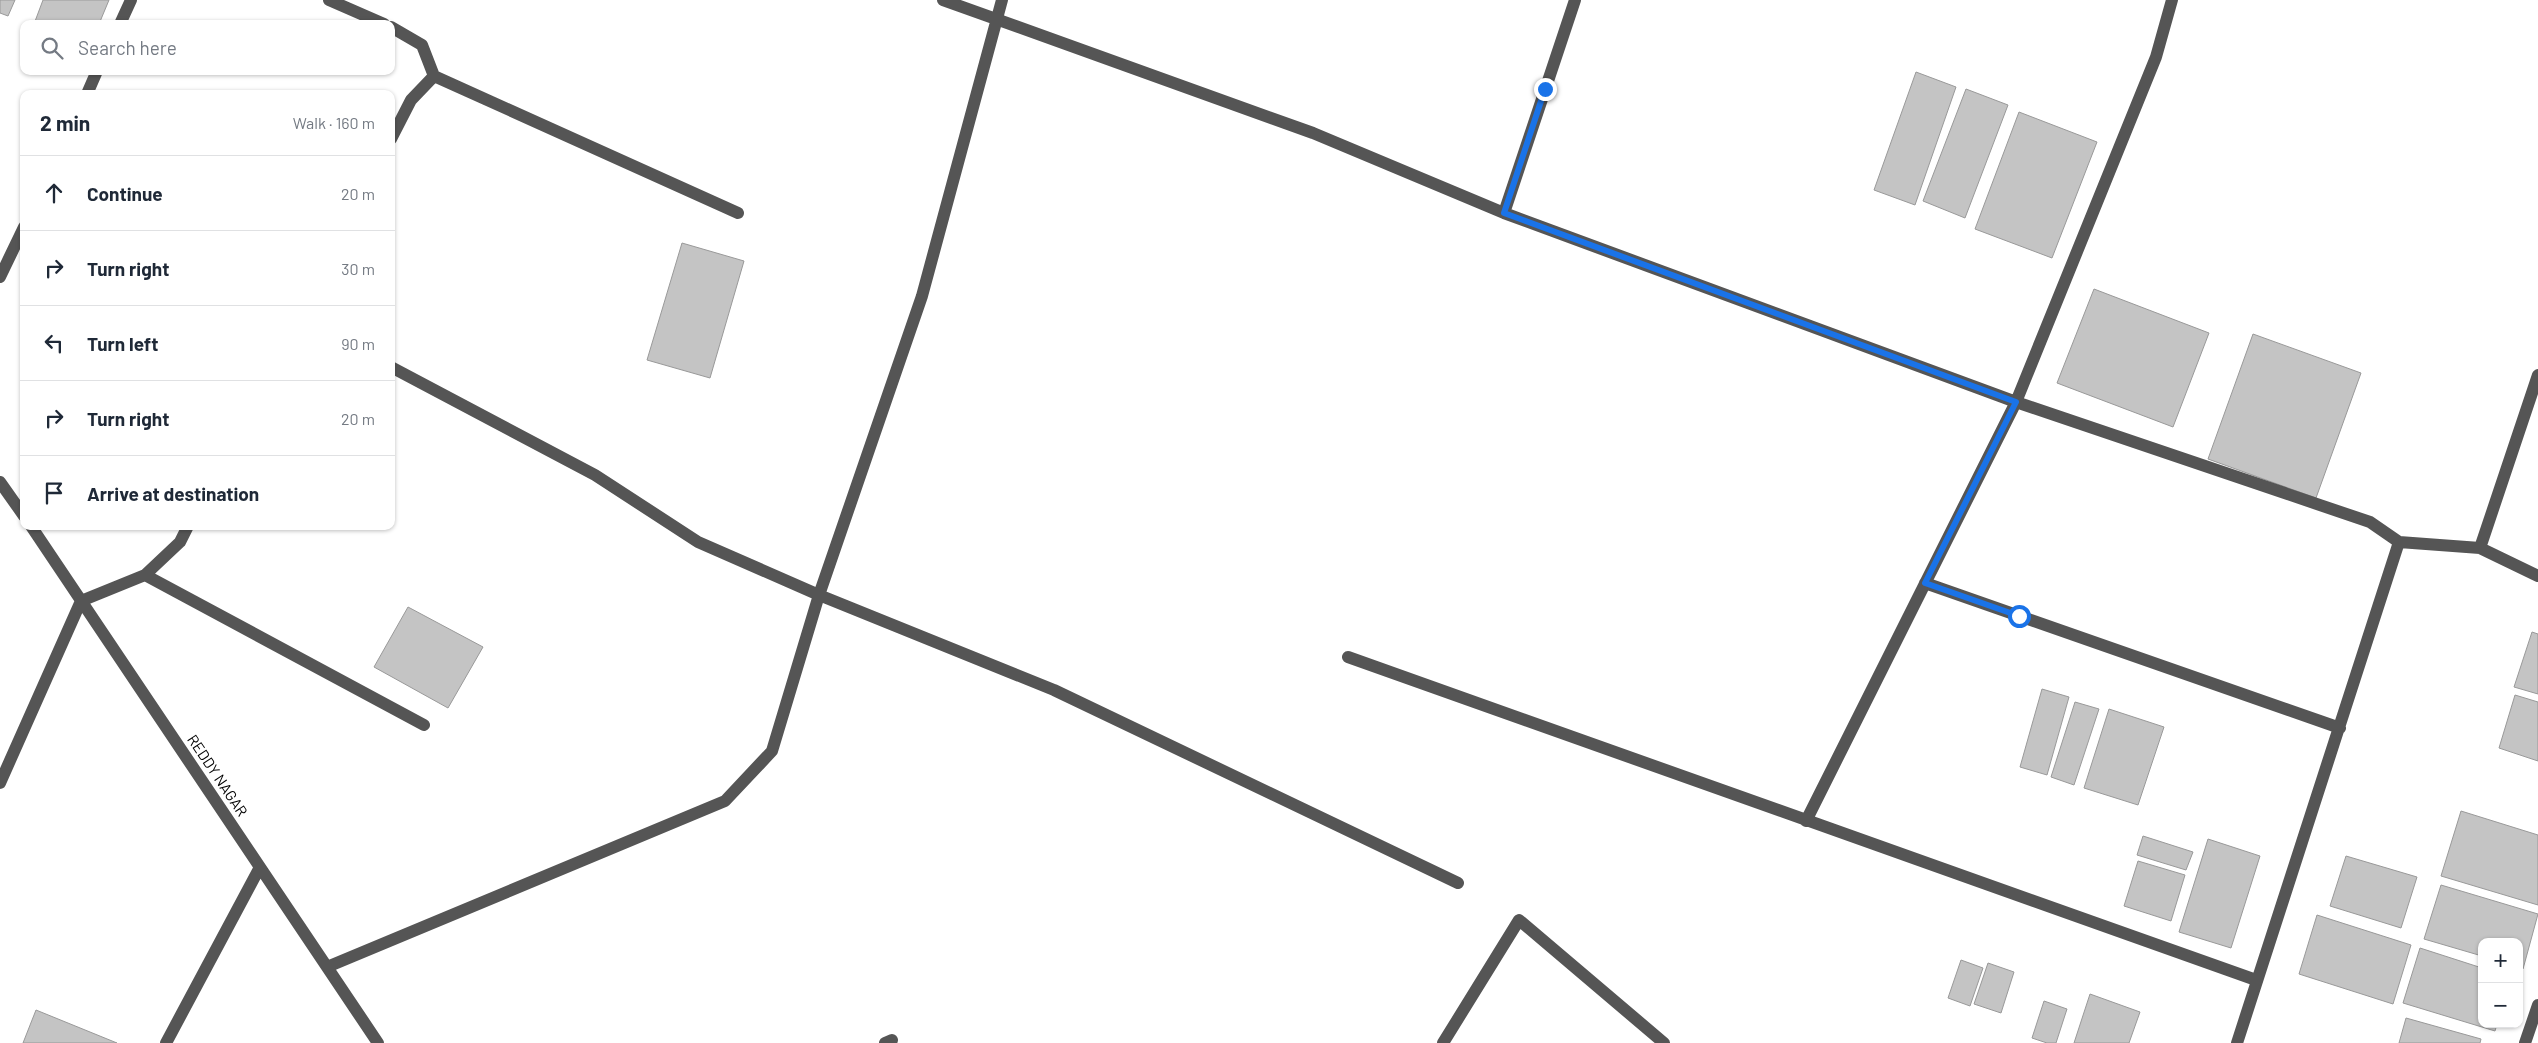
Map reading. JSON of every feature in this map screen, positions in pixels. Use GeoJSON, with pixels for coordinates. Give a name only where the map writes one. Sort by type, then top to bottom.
{"type":"FeatureCollection","features":[{"type":"Feature","properties":{"kind":"street"},"geometry":{"type":"LineString","coordinates":[[122,20],[131,0]]}},
{"type":"Feature","properties":{"kind":"street"},"geometry":{"type":"LineString","coordinates":[[329,0],[375,20]]}},
{"type":"Feature","properties":{"kind":"street"},"geometry":{"type":"LineString","coordinates":[[943,0],[1313,133],[1504,213],[2016,402],[2370,522],[2400,542],[2480,548],[2538,576]]}},
{"type":"Feature","properties":{"kind":"street"},"geometry":{"type":"LineString","coordinates":[[327,967],[725,801],[772,751],[819,595],[922,296],[1002,0]]}},
{"type":"Feature","properties":{"kind":"street"},"geometry":{"type":"LineString","coordinates":[[1504,213],[1575,0]]}},
{"type":"Feature","properties":{"kind":"street"},"geometry":{"type":"LineString","coordinates":[[1806,821],[2016,402],[2156,57],[2172,0]]}},
{"type":"Feature","properties":{"kind":"street"},"geometry":{"type":"LineString","coordinates":[[395,29],[422,45],[434,76],[738,213]]}},
{"type":"Feature","properties":{"kind":"street"},"geometry":{"type":"LineString","coordinates":[[89,90],[96,75]]}},
{"type":"Feature","properties":{"kind":"street"},"geometry":{"type":"LineString","coordinates":[[395,131],[411,100],[434,76]]}},
{"type":"Feature","properties":{"kind":"street"},"geometry":{"type":"LineString","coordinates":[[0,277],[20,235]]}},
{"type":"Feature","properties":{"kind":"street"},"geometry":{"type":"LineString","coordinates":[[395,369],[595,475],[698,542],[819,595],[1054,690],[1458,883]]}},
{"type":"Feature","properties":{"kind":"street"},"geometry":{"type":"LineString","coordinates":[[2480,548],[2538,375]]}},
{"type":"Feature","properties":{"kind":"street"},"geometry":{"type":"LineString","coordinates":[[4,487],[20,510]]}},
{"type":"Feature","properties":{"kind":"street","name":"REDDY NAGAR"},"geometry":{"type":"LineString","coordinates":[[34,530],[378,1043]]}},
{"type":"Feature","properties":{"kind":"street"},"geometry":{"type":"LineString","coordinates":[[0,783],[82,601],[145,575],[180,542],[186,530]]}},
{"type":"Feature","properties":{"kind":"street"},"geometry":{"type":"LineString","coordinates":[[2237,1043],[2400,542]]}},
{"type":"Feature","properties":{"kind":"street"},"geometry":{"type":"LineString","coordinates":[[145,575],[424,725]]}},
{"type":"Feature","properties":{"kind":"street"},"geometry":{"type":"LineString","coordinates":[[1925,583],[2340,728]]}},
{"type":"Feature","properties":{"kind":"street"},"geometry":{"type":"LineString","coordinates":[[1348,658],[2256,980]]}},
{"type":"Feature","properties":{"kind":"street"},"geometry":{"type":"LineString","coordinates":[[166,1043],[260,867]]}},
{"type":"Feature","properties":{"kind":"street"},"geometry":{"type":"LineString","coordinates":[[1443,1043],[1519,920],[1664,1043]]}},
{"type":"Feature","properties":{"kind":"street"},"geometry":{"type":"LineString","coordinates":[[2525,1043],[2538,1005]]}},
{"type":"Feature","properties":{"kind":"building"},"geometry":{"type":"Polygon","coordinates":[[[0,0],[15,0],[8,16],[0,13],[0,0]]]}},
{"type":"Feature","properties":{"kind":"building"},"geometry":{"type":"Polygon","coordinates":[[[43,0],[109,0],[101,20],[36,20],[43,0]]]}},
{"type":"Feature","properties":{"kind":"building"},"geometry":{"type":"Polygon","coordinates":[[[1916,72],[1956,87],[1915,205],[1874,190],[1916,72]]]}},
{"type":"Feature","properties":{"kind":"building"},"geometry":{"type":"Polygon","coordinates":[[[1966,89],[2008,105],[1965,218],[1923,201],[1966,89]]]}},
{"type":"Feature","properties":{"kind":"building"},"geometry":{"type":"Polygon","coordinates":[[[2019,112],[2097,142],[2052,258],[1975,229],[2019,112]]]}},
{"type":"Feature","properties":{"kind":"building"},"geometry":{"type":"Polygon","coordinates":[[[682,243],[744,261],[710,378],[647,360],[682,243]]]}},
{"type":"Feature","properties":{"kind":"building"},"geometry":{"type":"Polygon","coordinates":[[[2094,289],[2209,333],[2173,427],[2057,383],[2094,289]]]}},
{"type":"Feature","properties":{"kind":"building"},"geometry":{"type":"Polygon","coordinates":[[[2253,334],[2361,373],[2316,498],[2208,459],[2253,334]]]}},
{"type":"Feature","properties":{"kind":"building"},"geometry":{"type":"Polygon","coordinates":[[[408,607],[483,647],[448,708],[374,667],[408,607]]]}},
{"type":"Feature","properties":{"kind":"building"},"geometry":{"type":"Polygon","coordinates":[[[2532,632],[2538,634],[2538,694],[2514,687],[2532,632]]]}},
{"type":"Feature","properties":{"kind":"building"},"geometry":{"type":"Polygon","coordinates":[[[2042,689],[2069,697],[2047,775],[2020,767],[2042,689]]]}},
{"type":"Feature","properties":{"kind":"building"},"geometry":{"type":"Polygon","coordinates":[[[2515,695],[2538,702],[2538,761],[2499,748],[2515,695]]]}},
{"type":"Feature","properties":{"kind":"building"},"geometry":{"type":"Polygon","coordinates":[[[2075,702],[2099,709],[2074,785],[2051,777],[2075,702]]]}},
{"type":"Feature","properties":{"kind":"building"},"geometry":{"type":"Polygon","coordinates":[[[2109,709],[2164,727],[2138,805],[2084,788],[2109,709]]]}},
{"type":"Feature","properties":{"kind":"building"},"geometry":{"type":"Polygon","coordinates":[[[2461,811],[2538,835],[2538,905],[2441,876],[2461,811]]]}},
{"type":"Feature","properties":{"kind":"building"},"geometry":{"type":"Polygon","coordinates":[[[2143,836],[2193,852],[2186,870],[2137,855],[2143,836]]]}},
{"type":"Feature","properties":{"kind":"building"},"geometry":{"type":"Polygon","coordinates":[[[2208,839],[2260,856],[2231,948],[2179,932],[2208,839]]]}},
{"type":"Feature","properties":{"kind":"building"},"geometry":{"type":"Polygon","coordinates":[[[2346,856],[2417,877],[2401,928],[2330,906],[2346,856]]]}},
{"type":"Feature","properties":{"kind":"building"},"geometry":{"type":"Polygon","coordinates":[[[2138,861],[2185,875],[2171,921],[2124,906],[2138,861]]]}},
{"type":"Feature","properties":{"kind":"building"},"geometry":{"type":"Polygon","coordinates":[[[2441,885],[2538,914],[2523,969],[2523,938],[2478,938],[2478,955],[2424,939],[2441,885]]]}},
{"type":"Feature","properties":{"kind":"building"},"geometry":{"type":"Polygon","coordinates":[[[2317,915],[2411,945],[2393,1004],[2299,974],[2317,915]]]}},
{"type":"Feature","properties":{"kind":"building"},"geometry":{"type":"Polygon","coordinates":[[[2420,948],[2478,967],[2478,1026],[2403,1003],[2420,948]]]}},
{"type":"Feature","properties":{"kind":"building"},"geometry":{"type":"Polygon","coordinates":[[[1961,960],[1983,968],[1970,1006],[1948,998],[1961,960]]]}},
{"type":"Feature","properties":{"kind":"building"},"geometry":{"type":"Polygon","coordinates":[[[1988,963],[2014,972],[2001,1013],[1974,1004],[1988,963]]]}},
{"type":"Feature","properties":{"kind":"building"},"geometry":{"type":"Polygon","coordinates":[[[2090,994],[2140,1012],[2129,1043],[2074,1043],[2090,994]]]}},
{"type":"Feature","properties":{"kind":"building"},"geometry":{"type":"Polygon","coordinates":[[[2044,1001],[2067,1009],[2056,1043],[2047,1043],[2032,1038],[2044,1001]]]}},
{"type":"Feature","properties":{"kind":"building"},"geometry":{"type":"Polygon","coordinates":[[[36,1010],[117,1043],[23,1043],[36,1010]]]}},
{"type":"Feature","properties":{"kind":"building"},"geometry":{"type":"Polygon","coordinates":[[[2406,1018],[2481,1039],[2480,1043],[2399,1043],[2406,1018]]]}},
{"type":"Feature","properties":{"kind":"building"},"geometry":{"type":"Polygon","coordinates":[[[2485,1028],[2496,1028],[2495,1031],[2485,1028]]]}},
{"type":"Feature","properties":{"kind":"route"},"geometry":{"type":"LineString","coordinates":[[1545,89],[1504,213],[2016,402],[1925,583],[2019,616]]}}]}
